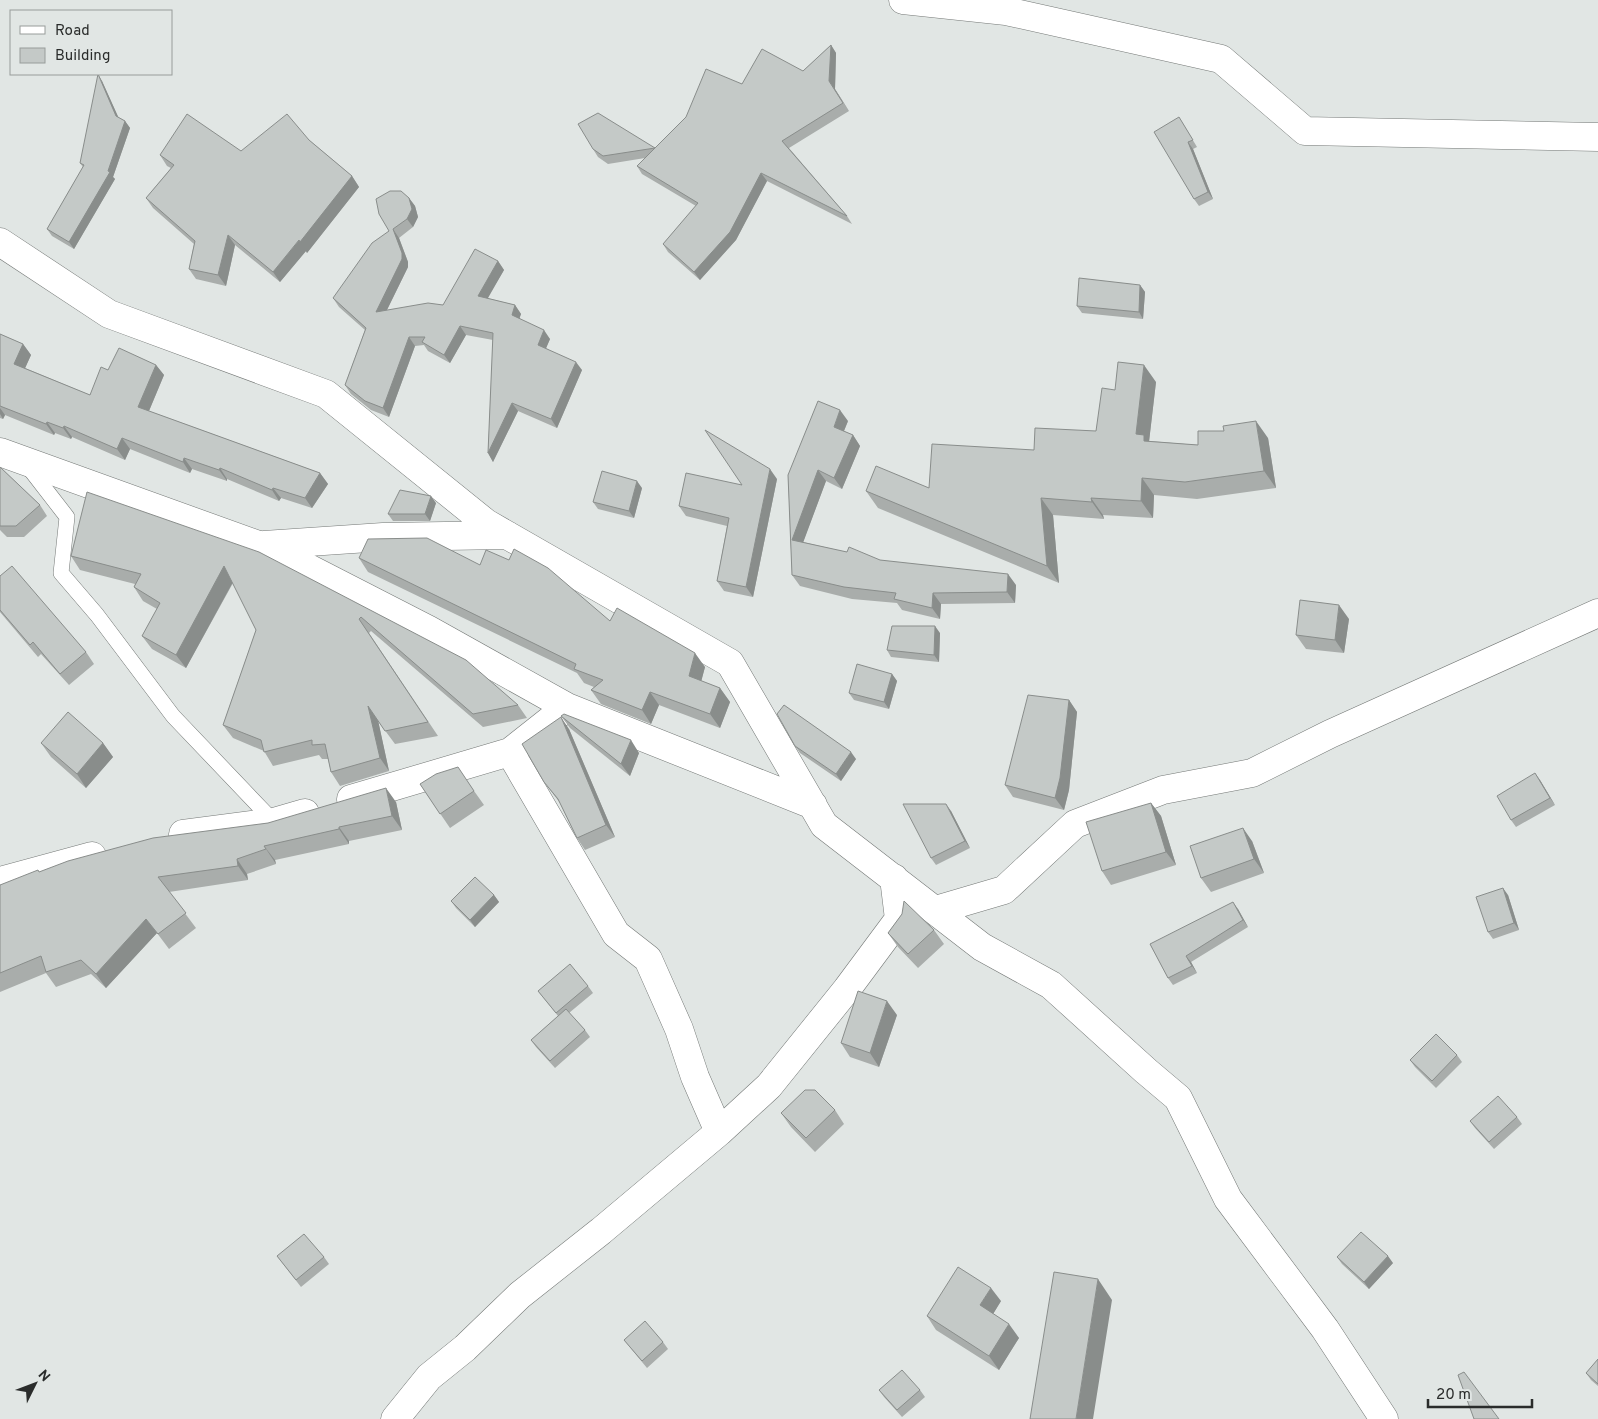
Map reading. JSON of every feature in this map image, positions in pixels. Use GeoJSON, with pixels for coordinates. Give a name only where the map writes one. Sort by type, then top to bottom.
{"type":"FeatureCollection","features":[{"type":"Feature","properties":{"kind":"street"},"geometry":{"type":"LineString","coordinates":[[903,0],[1006,11],[1221,60],[1304,131],[1598,137]]}},
{"type":"Feature","properties":{"kind":"street"},"geometry":{"type":"LineString","coordinates":[[0,242],[109,314],[326,394],[486,523],[730,662],[824,825],[982,947],[1052,985],[1178,1098],[1228,1199],[1326,1329],[1384,1419]]}},
{"type":"Feature","properties":{"kind":"street"},"geometry":{"type":"LineString","coordinates":[[11,456],[275,551],[420,626],[567,707],[812,805]]}},
{"type":"Feature","properties":{"kind":"street"},"geometry":{"type":"LineString","coordinates":[[260,545],[383,537],[507,535]]}},
{"type":"Feature","properties":{"kind":"street"},"geometry":{"type":"LineString","coordinates":[[936,910],[1004,890],[1075,824],[1163,790],[1252,773],[1330,734],[1598,613]]}},
{"type":"Feature","properties":{"kind":"street"},"geometry":{"type":"LineString","coordinates":[[160,837],[274,822],[510,752],[567,707]]}},
{"type":"Feature","properties":{"kind":"street"},"geometry":{"type":"LineString","coordinates":[[510,752],[616,934],[648,959],[679,1029],[695,1077],[719,1132]]}},
{"type":"Feature","properties":{"kind":"street"},"geometry":{"type":"LineString","coordinates":[[0,881],[113,850]]}},
{"type":"Feature","properties":{"kind":"street"},"geometry":{"type":"LineString","coordinates":[[395,1419],[429,1377],[465,1348],[520,1295],[601,1231],[719,1132],[769,1086],[847,989],[899,919],[894,878]]}},
{"type":"Feature","properties":{"kind":"lane"},"geometry":{"type":"LineString","coordinates":[[11,456],[67,517],[61,573],[97,615],[173,716],[274,822]]}},
{"type":"Feature","properties":{"kind":"building"},"geometry":{"type":"Polygon","coordinates":[[[831,45],[829,81],[843,103],[782,141],[847,216],[761,173],[730,232],[694,272],[663,244],[698,203],[637,166],[686,117],[706,69],[742,84],[762,49],[803,71],[831,45]]]}},
{"type":"Feature","properties":{"kind":"building"},"geometry":{"type":"Polygon","coordinates":[[[98,75],[116,116],[125,121],[108,171],[110,172],[69,242],[47,229],[84,165],[80,163],[98,75]]]}},
{"type":"Feature","properties":{"kind":"building"},"geometry":{"type":"Polygon","coordinates":[[[598,113],[655,148],[603,156],[593,149],[578,124],[598,113]]]}},
{"type":"Feature","properties":{"kind":"building"},"geometry":{"type":"Polygon","coordinates":[[[187,114],[241,151],[287,114],[309,140],[352,176],[300,242],[299,240],[273,272],[228,235],[218,275],[189,269],[195,241],[146,198],[174,165],[160,155],[187,114]]]}},
{"type":"Feature","properties":{"kind":"building"},"geometry":{"type":"Polygon","coordinates":[[[1179,117],[1193,140],[1188,142],[1208,192],[1194,199],[1154,132],[1179,117]]]}},
{"type":"Feature","properties":{"kind":"building"},"geometry":{"type":"Polygon","coordinates":[[[390,191],[401,191],[409,198],[412,209],[407,219],[393,229],[402,253],[402,259],[376,312],[428,303],[443,305],[475,249],[498,261],[478,296],[515,305],[512,315],[544,330],[538,345],[576,362],[551,419],[512,403],[488,453],[493,333],[460,326],[444,355],[422,342],[425,337],[409,337],[383,408],[365,401],[345,385],[366,328],[333,298],[372,243],[389,231],[379,214],[376,199],[390,191]]]}},
{"type":"Feature","properties":{"kind":"building"},"geometry":{"type":"Polygon","coordinates":[[[1079,278],[1140,285],[1139,312],[1077,306],[1079,278]]]}},
{"type":"Feature","properties":{"kind":"building"},"geometry":{"type":"Polygon","coordinates":[[[0,334],[23,344],[14,364],[90,395],[101,367],[108,370],[119,348],[156,365],[138,407],[320,473],[305,498],[273,488],[272,490],[220,468],[219,470],[184,458],[183,462],[122,438],[117,449],[64,426],[63,428],[47,422],[46,424],[0,406],[0,334]]]}},
{"type":"Feature","properties":{"kind":"building"},"geometry":{"type":"Polygon","coordinates":[[[1118,362],[1144,365],[1136,434],[1144,435],[1144,441],[1198,445],[1198,431],[1224,431],[1223,426],[1256,421],[1264,471],[1185,482],[1142,478],[1141,501],[1091,498],[1092,502],[1041,498],[1047,566],[866,491],[876,466],[929,488],[932,444],[1034,450],[1035,428],[1096,431],[1102,388],[1115,390],[1118,362]]]}},
{"type":"Feature","properties":{"kind":"building"},"geometry":{"type":"Polygon","coordinates":[[[818,401],[840,410],[834,427],[853,435],[834,478],[818,470],[792,540],[847,552],[849,547],[880,560],[1008,574],[1007,592],[933,593],[932,608],[894,599],[896,593],[844,587],[792,575],[788,475],[818,401]]]}},
{"type":"Feature","properties":{"kind":"building"},"geometry":{"type":"Polygon","coordinates":[[[705,430],[770,469],[746,587],[717,581],[729,518],[679,506],[686,473],[742,485],[705,430]]]}},
{"type":"Feature","properties":{"kind":"building"},"geometry":{"type":"Polygon","coordinates":[[[0,467],[40,505],[16,526],[0,526],[0,467]]]}},
{"type":"Feature","properties":{"kind":"building"},"geometry":{"type":"Polygon","coordinates":[[[602,471],[637,481],[629,511],[593,502],[602,471]]]}},
{"type":"Feature","properties":{"kind":"building"},"geometry":{"type":"Polygon","coordinates":[[[400,490],[431,496],[425,514],[388,514],[400,490]]]}},
{"type":"Feature","properties":{"kind":"building"},"geometry":{"type":"Polygon","coordinates":[[[87,492],[259,552],[466,660],[518,705],[473,714],[361,617],[359,619],[428,722],[385,731],[368,706],[380,758],[331,772],[325,744],[312,745],[312,740],[264,752],[261,740],[223,725],[256,630],[224,566],[176,655],[142,636],[160,603],[134,587],[141,574],[71,556],[87,492]]]}},
{"type":"Feature","properties":{"kind":"building"},"geometry":{"type":"Polygon","coordinates":[[[427,538],[480,565],[486,550],[509,560],[514,549],[548,568],[610,621],[617,608],[695,653],[689,676],[720,688],[710,714],[650,692],[642,710],[591,690],[603,680],[574,669],[576,664],[359,558],[368,539],[427,538]]]}},
{"type":"Feature","properties":{"kind":"building"},"geometry":{"type":"Polygon","coordinates":[[[12,566],[86,652],[60,674],[33,642],[30,645],[0,610],[0,576],[12,566]]]}},
{"type":"Feature","properties":{"kind":"building"},"geometry":{"type":"Polygon","coordinates":[[[1300,600],[1339,605],[1335,640],[1296,635],[1300,600]]]}},
{"type":"Feature","properties":{"kind":"building"},"geometry":{"type":"Polygon","coordinates":[[[892,626],[935,626],[934,655],[887,650],[892,626]]]}},
{"type":"Feature","properties":{"kind":"building"},"geometry":{"type":"Polygon","coordinates":[[[857,664],[892,674],[884,702],[849,693],[857,664]]]}},
{"type":"Feature","properties":{"kind":"building"},"geometry":{"type":"Polygon","coordinates":[[[1028,695],[1069,700],[1060,778],[1055,798],[1005,785],[1028,695]]]}},
{"type":"Feature","properties":{"kind":"building"},"geometry":{"type":"Polygon","coordinates":[[[784,705],[851,752],[836,774],[795,746],[777,714],[784,705]]]}},
{"type":"Feature","properties":{"kind":"building"},"geometry":{"type":"Polygon","coordinates":[[[68,712],[103,743],[77,774],[41,743],[68,712]]]}},
{"type":"Feature","properties":{"kind":"building"},"geometry":{"type":"Polygon","coordinates":[[[564,714],[631,740],[621,764],[561,716],[564,714]]]}},
{"type":"Feature","properties":{"kind":"building"},"geometry":{"type":"Polygon","coordinates":[[[561,717],[606,825],[577,838],[558,799],[544,782],[522,744],[561,717]]]}},
{"type":"Feature","properties":{"kind":"building"},"geometry":{"type":"Polygon","coordinates":[[[458,767],[474,791],[440,814],[420,784],[436,774],[458,767]]]}},
{"type":"Feature","properties":{"kind":"building"},"geometry":{"type":"Polygon","coordinates":[[[1535,773],[1550,798],[1511,820],[1497,796],[1535,773]]]}},
{"type":"Feature","properties":{"kind":"building"},"geometry":{"type":"Polygon","coordinates":[[[386,788],[392,816],[264,846],[266,849],[237,859],[238,866],[158,877],[186,913],[158,934],[146,919],[96,974],[81,960],[46,972],[41,956],[0,973],[0,885],[38,870],[39,872],[68,861],[153,838],[268,823],[386,788]]]}},
{"type":"Feature","properties":{"kind":"building"},"geometry":{"type":"Polygon","coordinates":[[[1151,803],[1166,852],[1102,871],[1086,822],[1151,803]]]}},
{"type":"Feature","properties":{"kind":"building"},"geometry":{"type":"Polygon","coordinates":[[[903,804],[946,804],[965,841],[931,858],[903,804]]]}},
{"type":"Feature","properties":{"kind":"building"},"geometry":{"type":"Polygon","coordinates":[[[1243,828],[1254,859],[1201,878],[1190,846],[1243,828]]]}},
{"type":"Feature","properties":{"kind":"building"},"geometry":{"type":"Polygon","coordinates":[[[475,877],[494,895],[470,920],[451,901],[475,877]]]}},
{"type":"Feature","properties":{"kind":"building"},"geometry":{"type":"Polygon","coordinates":[[[1503,888],[1514,923],[1488,932],[1476,897],[1503,888]]]}},
{"type":"Feature","properties":{"kind":"building"},"geometry":{"type":"Polygon","coordinates":[[[904,901],[934,930],[908,954],[888,933],[902,914],[904,901]]]}},
{"type":"Feature","properties":{"kind":"building"},"geometry":{"type":"Polygon","coordinates":[[[1233,902],[1243,920],[1186,956],[1192,966],[1168,978],[1150,944],[1233,902]]]}},
{"type":"Feature","properties":{"kind":"building"},"geometry":{"type":"Polygon","coordinates":[[[570,964],[588,986],[556,1013],[538,991],[570,964]]]}},
{"type":"Feature","properties":{"kind":"building"},"geometry":{"type":"Polygon","coordinates":[[[858,991],[887,1001],[870,1053],[841,1043],[858,991]]]}},
{"type":"Feature","properties":{"kind":"building"},"geometry":{"type":"Polygon","coordinates":[[[566,1009],[585,1030],[550,1061],[531,1040],[566,1009]]]}},
{"type":"Feature","properties":{"kind":"building"},"geometry":{"type":"Polygon","coordinates":[[[1436,1034],[1457,1055],[1432,1081],[1410,1060],[1436,1034]]]}},
{"type":"Feature","properties":{"kind":"building"},"geometry":{"type":"Polygon","coordinates":[[[805,1090],[815,1090],[835,1110],[806,1138],[781,1113],[805,1090]]]}},
{"type":"Feature","properties":{"kind":"building"},"geometry":{"type":"Polygon","coordinates":[[[1498,1096],[1517,1117],[1489,1142],[1470,1121],[1498,1096]]]}},
{"type":"Feature","properties":{"kind":"building"},"geometry":{"type":"Polygon","coordinates":[[[1361,1232],[1388,1256],[1364,1282],[1337,1257],[1361,1232]]]}},
{"type":"Feature","properties":{"kind":"building"},"geometry":{"type":"Polygon","coordinates":[[[304,1234],[324,1257],[296,1280],[277,1256],[304,1234]]]}},
{"type":"Feature","properties":{"kind":"building"},"geometry":{"type":"Polygon","coordinates":[[[958,1267],[991,1288],[980,1305],[1009,1324],[989,1356],[927,1316],[958,1267]]]}},
{"type":"Feature","properties":{"kind":"building"},"geometry":{"type":"Polygon","coordinates":[[[1054,1272],[1098,1279],[1076,1419],[1030,1419],[1054,1272]]]}},
{"type":"Feature","properties":{"kind":"building"},"geometry":{"type":"Polygon","coordinates":[[[645,1321],[663,1342],[642,1361],[624,1340],[645,1321]]]}},
{"type":"Feature","properties":{"kind":"building"},"geometry":{"type":"Polygon","coordinates":[[[1598,1359],[1598,1384],[1586,1373],[1598,1359]]]}},
{"type":"Feature","properties":{"kind":"building"},"geometry":{"type":"Polygon","coordinates":[[[902,1370],[920,1390],[897,1410],[879,1390],[902,1370]]]}},
{"type":"Feature","properties":{"kind":"building"},"geometry":{"type":"Polygon","coordinates":[[[1464,1372],[1499,1419],[1474,1419],[1458,1375],[1464,1372]]]}}]}
